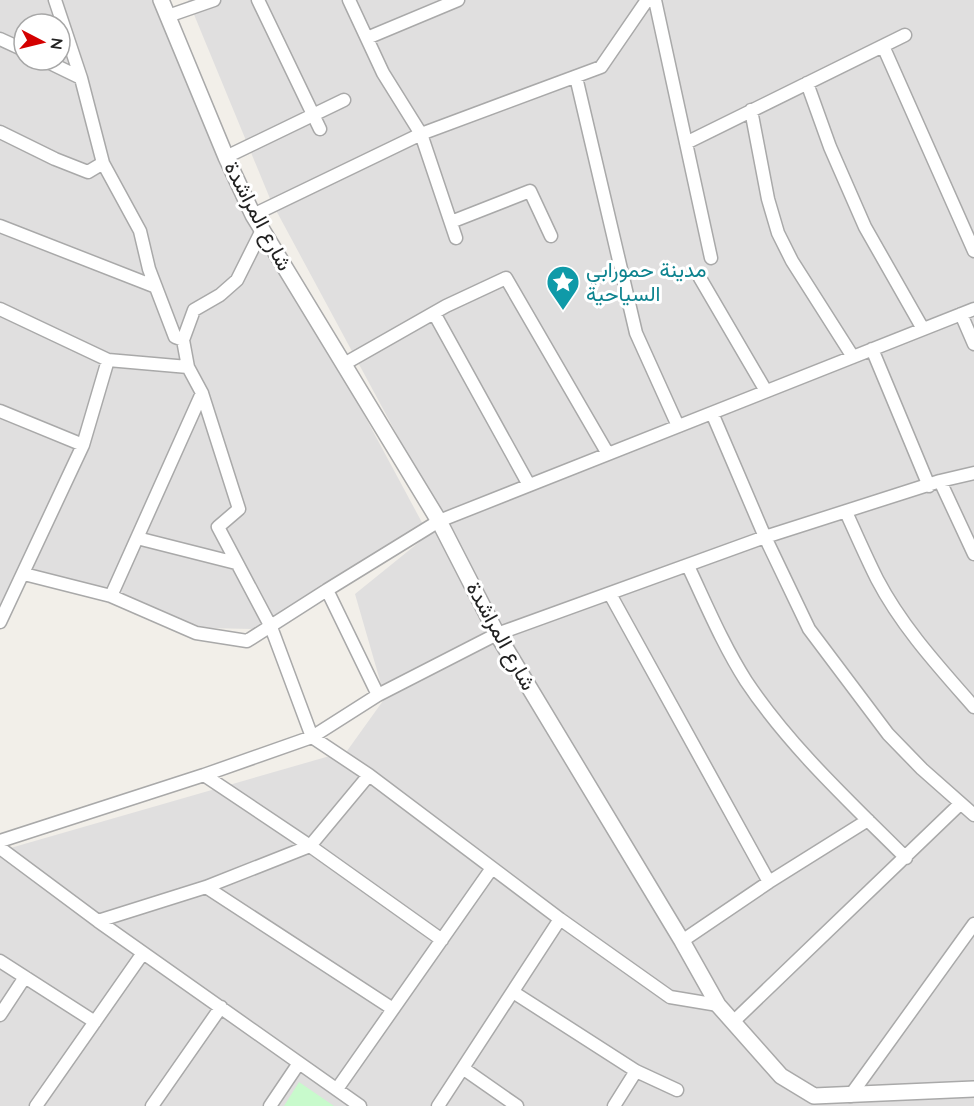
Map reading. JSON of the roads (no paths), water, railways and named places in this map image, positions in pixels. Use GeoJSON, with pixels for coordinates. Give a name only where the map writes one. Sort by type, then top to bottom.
{"type":"FeatureCollection","features":[{"type":"Feature","properties":{"kind":"street"},"geometry":{"type":"LineString","coordinates":[[55,0],[81,78],[103,163],[140,231],[149,269],[175,337],[183,340]]}},
{"type":"Feature","properties":{"kind":"street","name":"شارع المراشدة"},"geometry":{"type":"LineString","coordinates":[[161,0],[226,157],[253,215],[439,521],[497,634],[682,941],[718,1005],[781,1076],[814,1096],[850,1096],[972,1086]]}},
{"type":"Feature","properties":{"kind":"street"},"geometry":{"type":"LineString","coordinates":[[168,16],[214,0]]}},
{"type":"Feature","properties":{"kind":"street"},"geometry":{"type":"LineString","coordinates":[[258,0],[320,129]]}},
{"type":"Feature","properties":{"kind":"street"},"geometry":{"type":"LineString","coordinates":[[349,0],[383,73],[421,134],[456,238]]}},
{"type":"Feature","properties":{"kind":"street"},"geometry":{"type":"LineString","coordinates":[[366,38],[458,0]]}},
{"type":"Feature","properties":{"kind":"street"},"geometry":{"type":"LineString","coordinates":[[253,215],[421,134],[601,67],[646,1]]}},
{"type":"Feature","properties":{"kind":"street"},"geometry":{"type":"LineString","coordinates":[[646,1],[686,142],[711,258]]}},
{"type":"Feature","properties":{"kind":"street"},"geometry":{"type":"LineString","coordinates":[[686,142],[905,35]]}},
{"type":"Feature","properties":{"kind":"street"},"geometry":{"type":"LineString","coordinates":[[883,46],[974,251]]}},
{"type":"Feature","properties":{"kind":"street"},"geometry":{"type":"LineString","coordinates":[[69,72],[81,78]]}},
{"type":"Feature","properties":{"kind":"street"},"geometry":{"type":"LineString","coordinates":[[576,77],[636,333],[678,426]]}},
{"type":"Feature","properties":{"kind":"street"},"geometry":{"type":"LineString","coordinates":[[807,83],[830,147],[865,227],[923,329]]}},
{"type":"Feature","properties":{"kind":"street"},"geometry":{"type":"LineString","coordinates":[[226,157],[344,100]]}},
{"type":"Feature","properties":{"kind":"street"},"geometry":{"type":"LineString","coordinates":[[752,110],[768,199],[778,232],[792,261],[853,357]]}},
{"type":"Feature","properties":{"kind":"street"},"geometry":{"type":"LineString","coordinates":[[0,132],[55,159],[88,172],[103,163]]}},
{"type":"Feature","properties":{"kind":"street"},"geometry":{"type":"LineString","coordinates":[[451,222],[530,191],[551,236]]}},
{"type":"Feature","properties":{"kind":"street"},"geometry":{"type":"LineString","coordinates":[[0,226],[156,288]]}},
{"type":"Feature","properties":{"kind":"street"},"geometry":{"type":"LineString","coordinates":[[262,230],[237,280],[220,295],[194,310],[183,340],[188,367],[202,393],[239,509],[218,527],[271,627],[312,737],[369,775],[560,919],[670,997],[718,1005]]}},
{"type":"Feature","properties":{"kind":"street"},"geometry":{"type":"LineString","coordinates":[[344,364],[434,314],[506,278],[608,454]]}},
{"type":"Feature","properties":{"kind":"street"},"geometry":{"type":"LineString","coordinates":[[700,278],[766,391]]}},
{"type":"Feature","properties":{"kind":"street"},"geometry":{"type":"LineString","coordinates":[[0,309],[108,360],[188,367]]}},
{"type":"Feature","properties":{"kind":"street"},"geometry":{"type":"LineString","coordinates":[[24,574],[111,596],[196,633],[247,641],[439,521],[974,309]]}},
{"type":"Feature","properties":{"kind":"street"},"geometry":{"type":"LineString","coordinates":[[434,314],[529,485]]}},
{"type":"Feature","properties":{"kind":"street"},"geometry":{"type":"LineString","coordinates":[[961,314],[974,344]]}},
{"type":"Feature","properties":{"kind":"street"},"geometry":{"type":"LineString","coordinates":[[872,349],[934,484],[974,554]]}},
{"type":"Feature","properties":{"kind":"street"},"geometry":{"type":"LineString","coordinates":[[0,622],[83,445],[108,360]]}},
{"type":"Feature","properties":{"kind":"street"},"geometry":{"type":"LineString","coordinates":[[111,596],[202,393]]}},
{"type":"Feature","properties":{"kind":"street"},"geometry":{"type":"LineString","coordinates":[[0,411],[83,445]]}},
{"type":"Feature","properties":{"kind":"street"},"geometry":{"type":"LineString","coordinates":[[712,413],[765,537],[809,629],[888,734],[922,769],[974,815]]}},
{"type":"Feature","properties":{"kind":"street"},"geometry":{"type":"LineString","coordinates":[[0,841],[312,737],[378,695],[497,634],[765,537],[974,473]]}},
{"type":"Feature","properties":{"kind":"street"},"geometry":{"type":"LineString","coordinates":[[846,512],[878,580],[908,628],[939,669],[974,707]]}},
{"type":"Feature","properties":{"kind":"street"},"geometry":{"type":"LineString","coordinates":[[137,538],[236,563]]}},
{"type":"Feature","properties":{"kind":"street"},"geometry":{"type":"LineString","coordinates":[[688,566],[746,680],[778,723],[820,771],[906,858]]}},
{"type":"Feature","properties":{"kind":"street"},"geometry":{"type":"LineString","coordinates":[[327,590],[378,695]]}},
{"type":"Feature","properties":{"kind":"street"},"geometry":{"type":"LineString","coordinates":[[610,594],[769,882]]}},
{"type":"Feature","properties":{"kind":"street"},"geometry":{"type":"LineString","coordinates":[[204,774],[442,940]]}},
{"type":"Feature","properties":{"kind":"street"},"geometry":{"type":"LineString","coordinates":[[98,921],[206,887],[310,846],[369,775]]}},
{"type":"Feature","properties":{"kind":"street"},"geometry":{"type":"LineString","coordinates":[[734,1022],[960,804]]}},
{"type":"Feature","properties":{"kind":"street"},"geometry":{"type":"LineString","coordinates":[[682,941],[769,882],[868,820]]}},
{"type":"Feature","properties":{"kind":"street"},"geometry":{"type":"LineString","coordinates":[[0,848],[98,921],[360,1106]]}},
{"type":"Feature","properties":{"kind":"street"},"geometry":{"type":"LineString","coordinates":[[337,1089],[492,868]]}},
{"type":"Feature","properties":{"kind":"street"},"geometry":{"type":"LineString","coordinates":[[206,887],[393,1009]]}},
{"type":"Feature","properties":{"kind":"street"},"geometry":{"type":"LineString","coordinates":[[438,1106],[560,919]]}},
{"type":"Feature","properties":{"kind":"street"},"geometry":{"type":"LineString","coordinates":[[850,1096],[974,924]]}},
{"type":"Feature","properties":{"kind":"street"},"geometry":{"type":"LineString","coordinates":[[36,1106],[143,953]]}},
{"type":"Feature","properties":{"kind":"street"},"geometry":{"type":"LineString","coordinates":[[0,961],[94,1022]]}},
{"type":"Feature","properties":{"kind":"street"},"geometry":{"type":"LineString","coordinates":[[0,1015],[25,977]]}},
{"type":"Feature","properties":{"kind":"street"},"geometry":{"type":"LineString","coordinates":[[513,992],[636,1071],[677,1090]]}},
{"type":"Feature","properties":{"kind":"street"},"geometry":{"type":"LineString","coordinates":[[152,1106],[221,1007]]}},
{"type":"Feature","properties":{"kind":"street"},"geometry":{"type":"LineString","coordinates":[[270,1106],[300,1063]]}},
{"type":"Feature","properties":{"kind":"street"},"geometry":{"type":"LineString","coordinates":[[464,1069],[517,1106]]}},
{"type":"Feature","properties":{"kind":"street"},"geometry":{"type":"LineString","coordinates":[[614,1106],[636,1071]]}},
{"type":"Feature","properties":{"kind":"place","name":"مدينة حمورابي السياحية"},"geometry":{"type":"Point","coordinates":[563,311]}}]}
